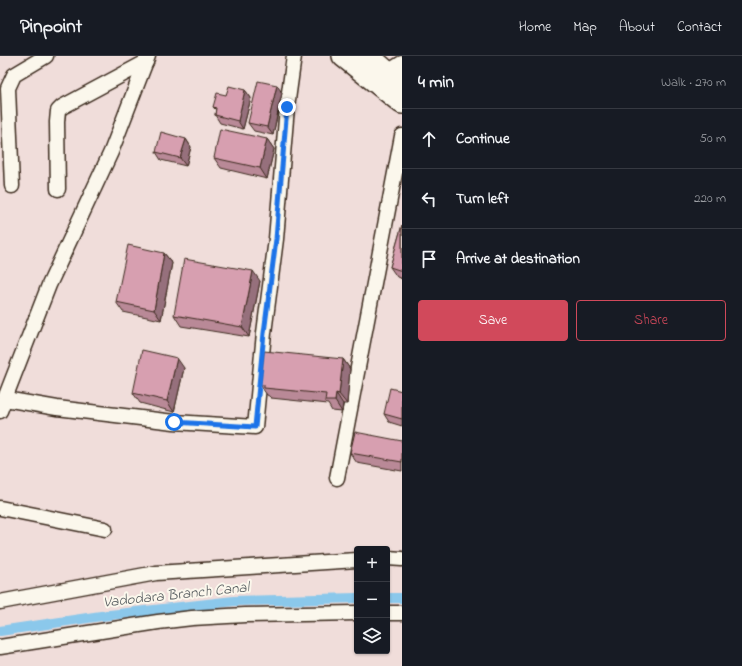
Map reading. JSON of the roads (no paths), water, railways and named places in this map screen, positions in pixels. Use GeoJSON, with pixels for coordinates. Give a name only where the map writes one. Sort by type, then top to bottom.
{"type":"FeatureCollection","features":[{"type":"Feature","properties":{"kind":"highway"},"geometry":{"type":"LineString","coordinates":[[343,56],[402,104]]}},
{"type":"Feature","properties":{"kind":"highway"},"geometry":{"type":"LineString","coordinates":[[369,56],[397,72]]}},
{"type":"Feature","properties":{"kind":"street"},"geometry":{"type":"LineString","coordinates":[[12,186],[8,88],[14,75],[46,56]]}},
{"type":"Feature","properties":{"kind":"street"},"geometry":{"type":"LineString","coordinates":[[147,59],[111,152],[49,285],[2,405],[57,408],[174,422],[255,427],[264,333],[276,239],[287,107],[294,56]]}},
{"type":"Feature","properties":{"kind":"street"},"geometry":{"type":"LineString","coordinates":[[58,189],[58,111],[62,107],[147,59]]}},
{"type":"Feature","properties":{"kind":"street"},"geometry":{"type":"LineString","coordinates":[[337,478],[402,136]]}},
{"type":"Feature","properties":{"kind":"street"},"geometry":{"type":"LineString","coordinates":[[0,508],[105,528]]}},
{"type":"Feature","properties":{"kind":"street"},"geometry":{"type":"LineString","coordinates":[[390,558],[402,559]]}},
{"type":"Feature","properties":{"kind":"street"},"geometry":{"type":"LineString","coordinates":[[0,602],[156,573],[354,560]]}},
{"type":"Feature","properties":{"kind":"street"},"geometry":{"type":"LineString","coordinates":[[0,648],[150,623],[192,618],[354,613]]}},
{"type":"Feature","properties":{"kind":"street"},"geometry":{"type":"LineString","coordinates":[[390,613],[402,613]]}},
{"type":"Feature","properties":{"kind":"waterway","name":"Vadodara Branch Canal"},"geometry":{"type":"LineString","coordinates":[[0,631],[101,616],[234,601],[354,598]]}},
{"type":"Feature","properties":{"kind":"waterway","name":"Vadodara Branch Canal"},"geometry":{"type":"LineString","coordinates":[[390,598],[402,598]]}}]}
